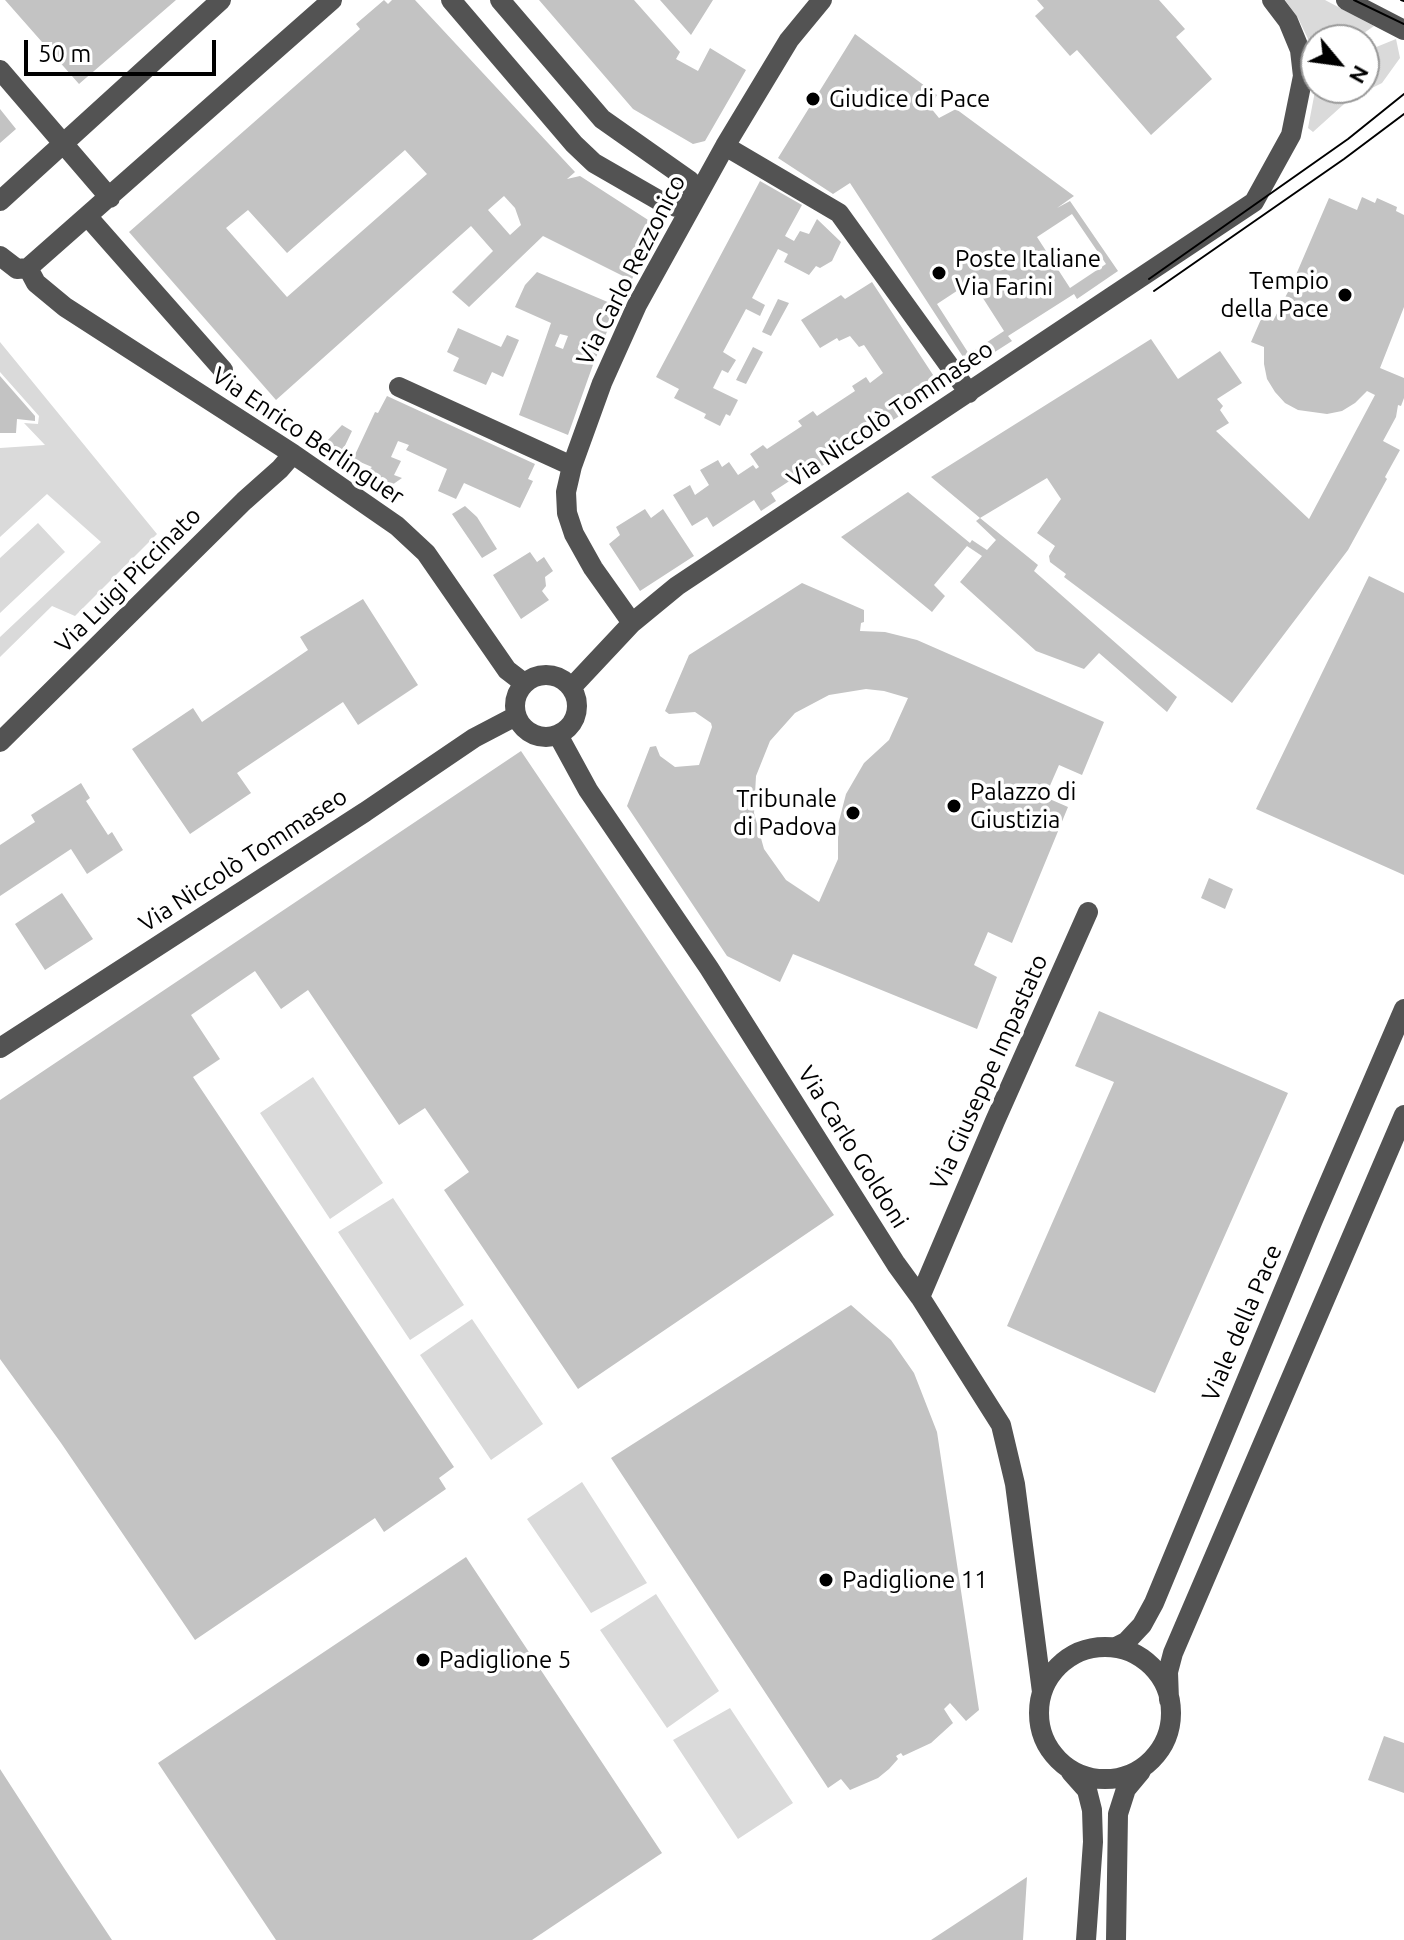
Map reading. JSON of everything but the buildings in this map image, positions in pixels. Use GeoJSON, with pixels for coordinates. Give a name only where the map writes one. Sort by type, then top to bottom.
{"type":"FeatureCollection","features":[{"type":"Feature","properties":{"kind":"street"},"geometry":{"type":"LineString","coordinates":[[0,201],[221,0]]}},
{"type":"Feature","properties":{"kind":"street"},"geometry":{"type":"LineString","coordinates":[[0,256],[17,269],[28,268],[332,0]]}},
{"type":"Feature","properties":{"kind":"street"},"geometry":{"type":"LineString","coordinates":[[451,0],[574,144],[594,163],[676,207],[695,200],[690,181],[678,170],[602,119],[500,0]]}},
{"type":"Feature","properties":{"kind":"street","name":"Via Carlo Rezzonico"},"geometry":{"type":"LineString","coordinates":[[632,623],[593,568],[574,534],[567,513],[566,492],[572,466],[602,383],[637,305],[725,146],[789,40],[822,0]]}},
{"type":"Feature","properties":{"kind":"street","name":"Via Niccolò Tommaseo"},"geometry":{"type":"LineString","coordinates":[[571,688],[632,623],[677,586],[1254,202],[1291,135],[1303,76],[1300,50],[1288,21],[1272,0]]}},
{"type":"Feature","properties":{"kind":"street"},"geometry":{"type":"LineString","coordinates":[[1346,0],[1404,30]]}},
{"type":"Feature","properties":{"kind":"street"},"geometry":{"type":"LineString","coordinates":[[0,70],[110,198]]}},
{"type":"Feature","properties":{"kind":"street"},"geometry":{"type":"LineString","coordinates":[[574,144],[602,119]]}},
{"type":"Feature","properties":{"kind":"street"},"geometry":{"type":"LineString","coordinates":[[725,146],[839,213],[969,393]]}},
{"type":"Feature","properties":{"kind":"street"},"geometry":{"type":"LineString","coordinates":[[88,217],[223,370]]}},
{"type":"Feature","properties":{"kind":"street","name":"Via Enrico Berlinguer"},"geometry":{"type":"LineString","coordinates":[[28,268],[36,283],[65,307],[380,513],[426,553],[507,670],[524,683]]}},
{"type":"Feature","properties":{"kind":"street"},"geometry":{"type":"LineString","coordinates":[[399,387],[572,466]]}},
{"type":"Feature","properties":{"kind":"street","name":"Via Luigi Piccinato"},"geometry":{"type":"LineString","coordinates":[[0,742],[293,454]]}},
{"type":"Feature","properties":{"kind":"street"},"geometry":{"type":"LineString","coordinates":[[544,675],[564,680],[571,688],[577,704],[576,715],[567,729],[558,735],[537,737],[520,725],[515,698],[524,683],[544,675]]}},
{"type":"Feature","properties":{"kind":"street","name":"Via Niccolò Tommaseo"},"geometry":{"type":"LineString","coordinates":[[0,1048],[474,738],[516,716]]}},
{"type":"Feature","properties":{"kind":"street","name":"Via Carlo Goldoni"},"geometry":{"type":"LineString","coordinates":[[558,735],[588,790],[709,968],[1001,1425],[1015,1484],[1042,1692]]}},
{"type":"Feature","properties":{"kind":"street","name":"Via Giuseppe Impastato"},"geometry":{"type":"LineString","coordinates":[[920,1297],[1088,912]]}},
{"type":"Feature","properties":{"kind":"street","name":"Viale della Pace"},"geometry":{"type":"LineString","coordinates":[[1116,1647],[1126,1642],[1142,1625],[1154,1603],[1404,1009]]}},
{"type":"Feature","properties":{"kind":"street"},"geometry":{"type":"LineString","coordinates":[[1169,1700],[1168,1672],[1173,1653],[1404,1115]]}},
{"type":"Feature","properties":{"kind":"street","name":"Via Carlo Goldoni"},"geometry":{"type":"LineString","coordinates":[[1030,1614],[1044,1641],[1057,1652],[1071,1656]]}},
{"type":"Feature","properties":{"kind":"street"},"geometry":{"type":"LineString","coordinates":[[1086,1940],[1093,1842],[1092,1810],[1087,1790],[1050,1750],[1041,1732],[1039,1708],[1050,1675],[1071,1656],[1094,1647],[1116,1647],[1135,1654],[1151,1665],[1163,1681],[1171,1711],[1163,1743],[1126,1789],[1119,1803],[1116,1940]]}},
{"type":"Feature","properties":{"kind":"street"},"geometry":{"type":"LineString","coordinates":[[1063,1764],[1083,1775],[1106,1779],[1128,1774],[1148,1762]]}},
{"type":"Feature","properties":{"kind":"shaded area"},"geometry":{"type":"Polygon","coordinates":[[[1285,0],[1325,0],[1370,24],[1301,24],[1285,0]]]}},
{"type":"Feature","properties":{"kind":"shaded area"},"geometry":{"type":"Polygon","coordinates":[[[1396,39],[1400,58],[1380,84],[1380,46],[1396,39]]]}},
{"type":"Feature","properties":{"kind":"shaded area"},"geometry":{"type":"Polygon","coordinates":[[[1313,104],[1344,104],[1313,132],[1308,128],[1313,104]]]}},
{"type":"Feature","properties":{"kind":"shaded area"},"geometry":{"type":"Polygon","coordinates":[[[0,342],[157,534],[75,616],[52,606],[0,657],[0,637],[101,542],[47,494],[0,537],[0,448],[45,445],[24,423],[38,424],[39,416],[0,372],[0,342]]]}},
{"type":"Feature","properties":{"kind":"shaded area"},"geometry":{"type":"Polygon","coordinates":[[[38,523],[65,552],[0,613],[0,558],[38,523]]]}},
{"type":"Feature","properties":{"kind":"shaded area"},"geometry":{"type":"Polygon","coordinates":[[[313,1077],[383,1183],[330,1219],[260,1113],[313,1077]]]}},
{"type":"Feature","properties":{"kind":"shaded area"},"geometry":{"type":"Polygon","coordinates":[[[393,1198],[464,1305],[410,1340],[338,1232],[393,1198]]]}},
{"type":"Feature","properties":{"kind":"shaded area"},"geometry":{"type":"Polygon","coordinates":[[[472,1319],[543,1424],[491,1460],[420,1355],[472,1319]]]}},
{"type":"Feature","properties":{"kind":"shaded area"},"geometry":{"type":"Polygon","coordinates":[[[582,1482],[647,1583],[591,1613],[527,1519],[582,1482]]]}},
{"type":"Feature","properties":{"kind":"shaded area"},"geometry":{"type":"Polygon","coordinates":[[[656,1594],[719,1691],[667,1728],[600,1630],[656,1594]]]}},
{"type":"Feature","properties":{"kind":"shaded area"},"geometry":{"type":"Polygon","coordinates":[[[730,1708],[793,1803],[738,1839],[673,1740],[730,1708]]]}},
{"type":"Feature","properties":{"kind":"tram line"},"geometry":{"type":"LineString","coordinates":[[1354,0],[1404,24]]}},
{"type":"Feature","properties":{"kind":"tram line"},"geometry":{"type":"LineString","coordinates":[[1149,279],[1348,139],[1404,94]]}},
{"type":"Feature","properties":{"kind":"tram line"},"geometry":{"type":"LineString","coordinates":[[1154,291],[1404,114]]}},
{"type":"Feature","properties":{"kind":"place","name":"Giudice di Pace"},"geometry":{"type":"Point","coordinates":[813,99]}},
{"type":"Feature","properties":{"kind":"place","name":"Poste Italiane Via Farini"},"geometry":{"type":"Point","coordinates":[939,273]}},
{"type":"Feature","properties":{"kind":"place","name":"Tempio della Pace"},"geometry":{"type":"Point","coordinates":[1345,295]}},
{"type":"Feature","properties":{"kind":"place","name":"Palazzo di Giustizia"},"geometry":{"type":"Point","coordinates":[954,806]}},
{"type":"Feature","properties":{"kind":"place","name":"Tribunale di Padova"},"geometry":{"type":"Point","coordinates":[853,813]}},
{"type":"Feature","properties":{"kind":"place","name":"Padiglione 11"},"geometry":{"type":"Point","coordinates":[826,1580]}},
{"type":"Feature","properties":{"kind":"place","name":"Padiglione 5"},"geometry":{"type":"Point","coordinates":[423,1660]}}]}
